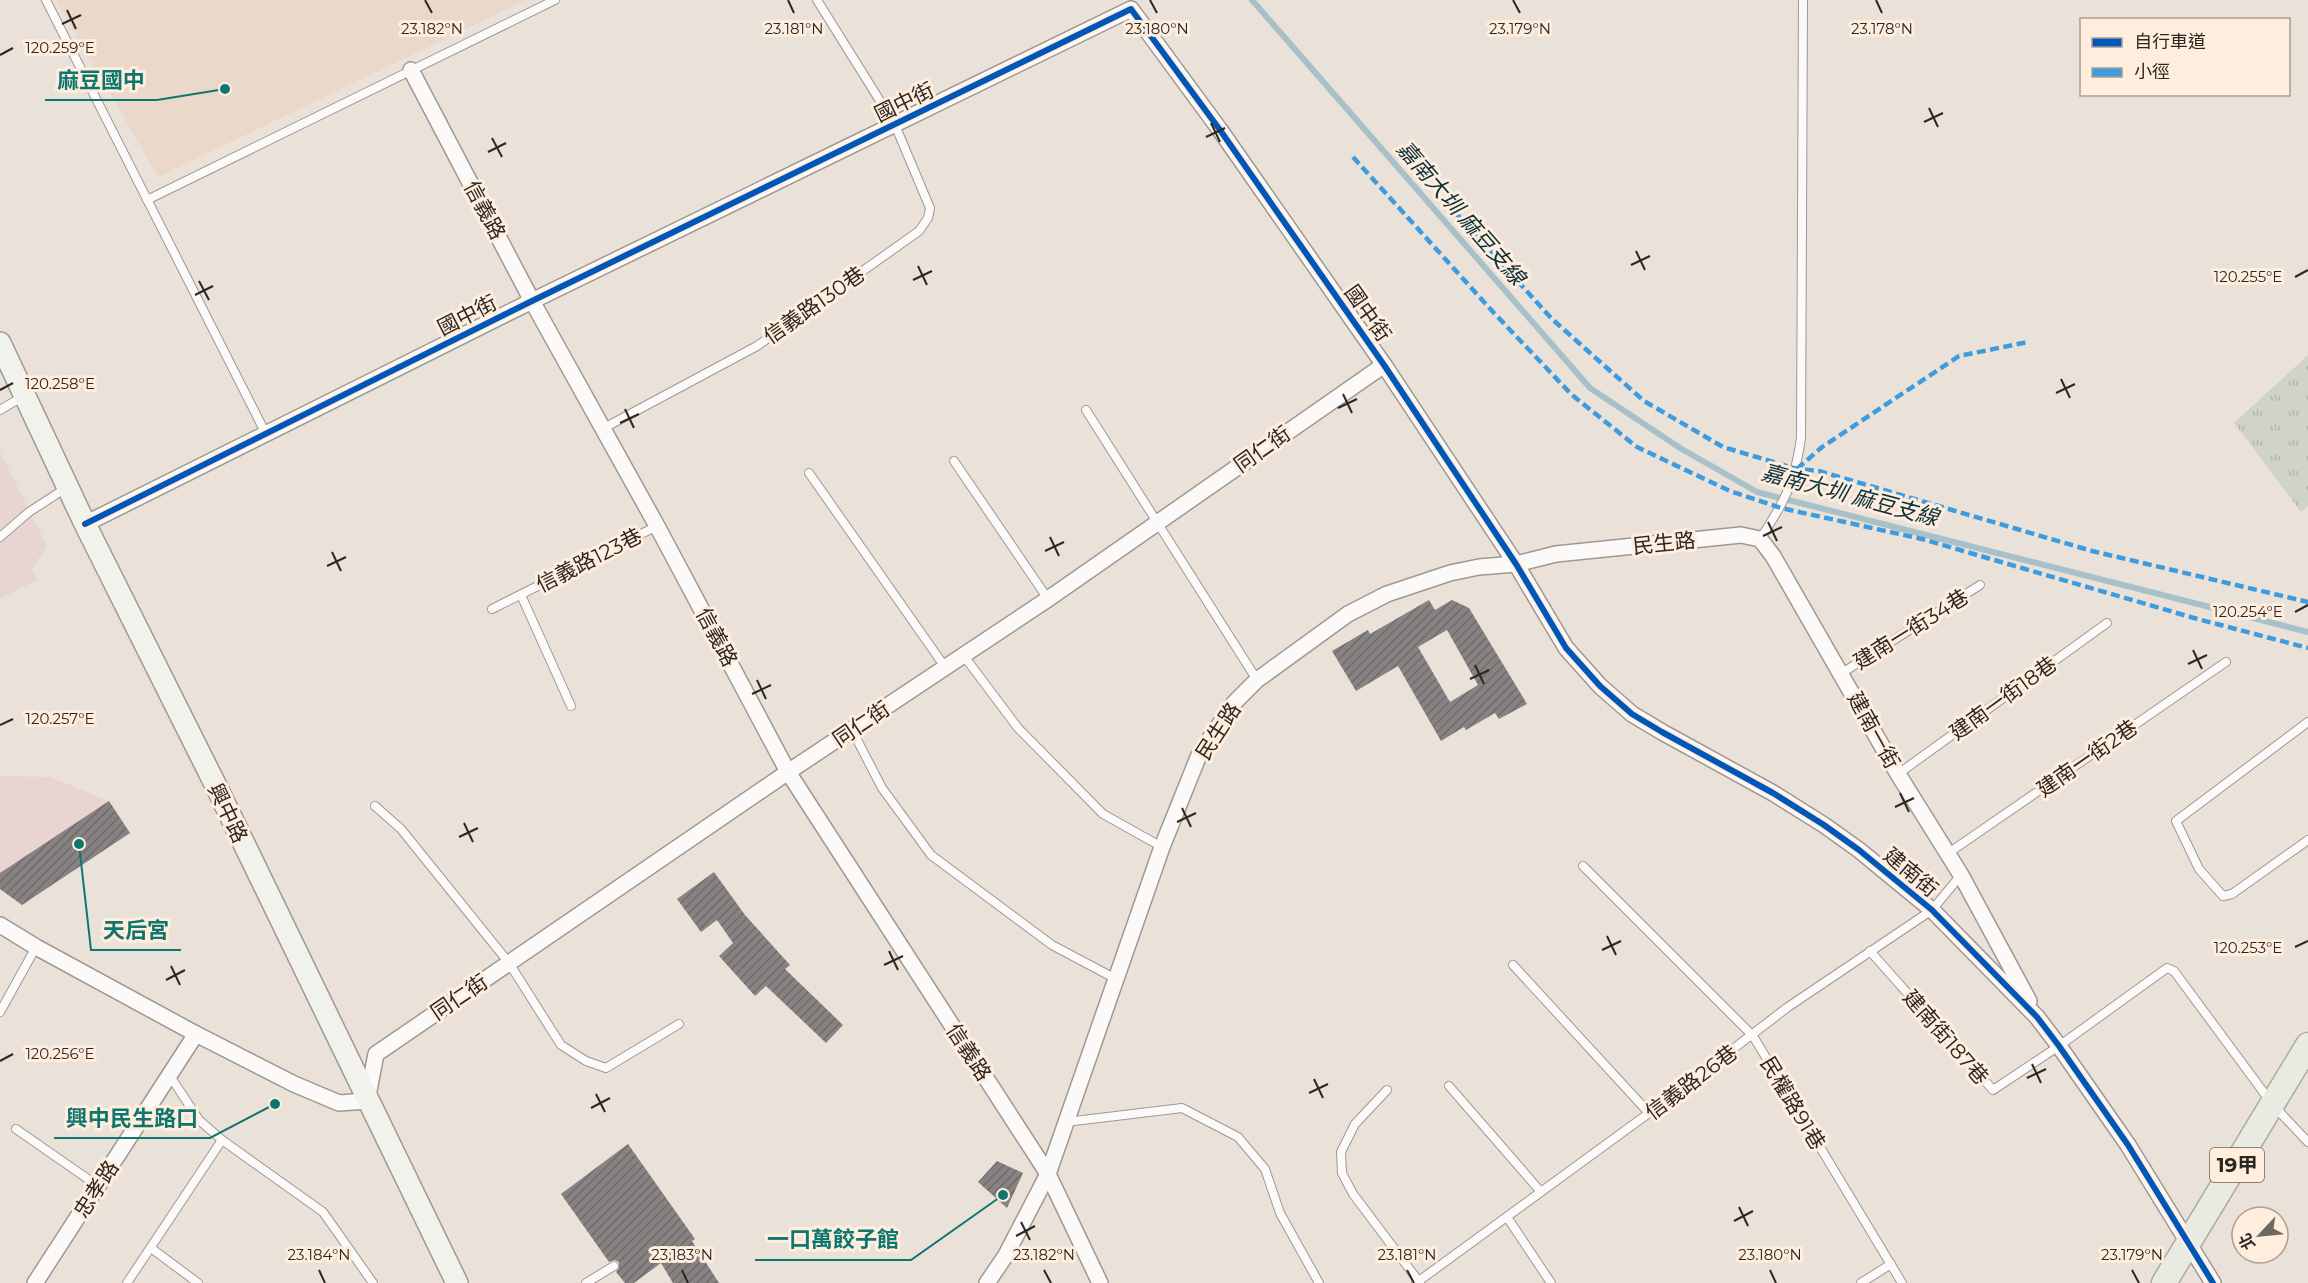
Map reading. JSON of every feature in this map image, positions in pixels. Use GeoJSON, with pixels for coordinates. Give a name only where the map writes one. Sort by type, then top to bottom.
{"type":"FeatureCollection","features":[{"type":"Feature","properties":{"kind":"main road","name":"興中路"},"geometry":{"type":"LineString","coordinates":[[0,343],[85,524],[218,790],[457,1283]]}},
{"type":"Feature","properties":{"kind":"main road","name":"19甲"},"geometry":{"type":"LineString","coordinates":[[2164,1283],[2308,1045]]}},
{"type":"Feature","properties":{"kind":"street","name":"國中街"},"geometry":{"type":"LineString","coordinates":[[85,524],[532,301],[896,125],[1128,4],[1220,130],[1384,364],[1516,564]]}},
{"type":"Feature","properties":{"kind":"street","name":"信義路"},"geometry":{"type":"LineString","coordinates":[[411,70],[532,301],[657,526],[788,772],[1048,1174],[1100,1283]]}},
{"type":"Feature","properties":{"kind":"street","name":"同仁街"},"geometry":{"type":"LineString","coordinates":[[367,1101],[376,1054],[788,772],[1048,599],[1384,364]]}},
{"type":"Feature","properties":{"kind":"street","name":"民生路"},"geometry":{"type":"LineString","coordinates":[[987,1283],[1006,1255],[1048,1174],[1162,847],[1199,755],[1234,703],[1257,680],[1348,614],[1387,594],[1450,573],[1479,567],[1516,564],[1556,554],[1741,535],[1760,539]]}},
{"type":"Feature","properties":{"kind":"street","name":"建南一街"},"geometry":{"type":"LineString","coordinates":[[1760,539],[1773,556],[1899,774],[1961,875],[2037,1017]]}},
{"type":"Feature","properties":{"kind":"street","name":"建南街"},"geometry":{"type":"LineString","coordinates":[[1516,564],[1566,648],[1600,686],[1632,714],[1773,793],[1859,850],[1932,910],[2037,1017],[2128,1145],[2212,1283]]}},
{"type":"Feature","properties":{"kind":"street"},"geometry":{"type":"LineString","coordinates":[[0,925],[196,1034],[294,1084],[339,1103],[367,1101]]}},
{"type":"Feature","properties":{"kind":"street","name":"忠孝路"},"geometry":{"type":"LineString","coordinates":[[35,1283],[196,1034]]}},
{"type":"Feature","properties":{"kind":"lane"},"geometry":{"type":"LineString","coordinates":[[46,0],[266,434]]}},
{"type":"Feature","properties":{"kind":"lane"},"geometry":{"type":"LineString","coordinates":[[147,200],[555,0]]}},
{"type":"Feature","properties":{"kind":"lane","name":"信義路130巷"},"geometry":{"type":"LineString","coordinates":[[604,429],[757,346],[919,231],[928,218],[930,208],[896,125],[817,0]]}},
{"type":"Feature","properties":{"kind":"lane"},"geometry":{"type":"LineString","coordinates":[[1760,539],[1781,508],[1797,469],[1801,438],[1803,0]]}},
{"type":"Feature","properties":{"kind":"lane"},"geometry":{"type":"LineString","coordinates":[[0,410],[25,396]]}},
{"type":"Feature","properties":{"kind":"lane"},"geometry":{"type":"LineString","coordinates":[[1086,410],[1257,680]]}},
{"type":"Feature","properties":{"kind":"lane"},"geometry":{"type":"LineString","coordinates":[[954,461],[1048,599]]}},
{"type":"Feature","properties":{"kind":"lane"},"geometry":{"type":"LineString","coordinates":[[809,473],[945,667]]}},
{"type":"Feature","properties":{"kind":"lane"},"geometry":{"type":"LineString","coordinates":[[0,537],[28,512],[68,487]]}},
{"type":"Feature","properties":{"kind":"lane","name":"信義路123巷"},"geometry":{"type":"LineString","coordinates":[[492,609],[657,526]]}},
{"type":"Feature","properties":{"kind":"lane","name":"建南一街34巷"},"geometry":{"type":"LineString","coordinates":[[1842,673],[1980,585]]}},
{"type":"Feature","properties":{"kind":"lane","name":"信義路123巷"},"geometry":{"type":"LineString","coordinates":[[521,595],[571,706]]}},
{"type":"Feature","properties":{"kind":"lane","name":"建南一街18巷"},"geometry":{"type":"LineString","coordinates":[[1899,774],[2107,623]]}},
{"type":"Feature","properties":{"kind":"lane"},"geometry":{"type":"LineString","coordinates":[[964,656],[1018,728],[1103,814],[1162,847]]}},
{"type":"Feature","properties":{"kind":"lane","name":"建南一街2巷"},"geometry":{"type":"LineString","coordinates":[[1947,854],[2226,662]]}},
{"type":"Feature","properties":{"kind":"lane"},"geometry":{"type":"LineString","coordinates":[[2308,722],[2176,821],[2199,869],[2223,896],[2232,894],[2308,840]]}},
{"type":"Feature","properties":{"kind":"lane"},"geometry":{"type":"LineString","coordinates":[[852,729],[882,788],[932,855],[1052,945],[1116,979]]}},
{"type":"Feature","properties":{"kind":"lane"},"geometry":{"type":"LineString","coordinates":[[375,806],[401,829],[509,963],[561,1045],[586,1061],[606,1068],[679,1024]]}},
{"type":"Feature","properties":{"kind":"lane","name":"民權路91巷"},"geometry":{"type":"LineString","coordinates":[[1583,866],[1753,1036],[1902,1283]]}},
{"type":"Feature","properties":{"kind":"lane","name":"信義路26巷"},"geometry":{"type":"LineString","coordinates":[[1418,1282],[1753,1036],[1788,1007],[1932,910],[1961,875]]}},
{"type":"Feature","properties":{"kind":"lane"},"geometry":{"type":"LineString","coordinates":[[0,1012],[36,947]]}},
{"type":"Feature","properties":{"kind":"lane","name":"建南街187巷"},"geometry":{"type":"LineString","coordinates":[[1870,951],[1993,1090],[2059,1046]]}},
{"type":"Feature","properties":{"kind":"lane"},"geometry":{"type":"LineString","coordinates":[[1513,965],[1649,1113]]}},
{"type":"Feature","properties":{"kind":"lane"},"geometry":{"type":"LineString","coordinates":[[2059,1046],[2167,968],[2174,971],[2273,1105],[2308,1142]]}},
{"type":"Feature","properties":{"kind":"lane"},"geometry":{"type":"LineString","coordinates":[[170,1076],[199,1120],[222,1140],[323,1212],[373,1283]]}},
{"type":"Feature","properties":{"kind":"lane"},"geometry":{"type":"LineString","coordinates":[[1449,1086],[1541,1192]]}},
{"type":"Feature","properties":{"kind":"lane"},"geometry":{"type":"LineString","coordinates":[[1387,1090],[1355,1124],[1341,1152],[1342,1173],[1353,1194],[1418,1282]]}},
{"type":"Feature","properties":{"kind":"lane"},"geometry":{"type":"LineString","coordinates":[[1065,1122],[1182,1108],[1238,1137],[1264,1169],[1280,1213],[1319,1283]]}},
{"type":"Feature","properties":{"kind":"lane"},"geometry":{"type":"LineString","coordinates":[[16,1129],[98,1186]]}},
{"type":"Feature","properties":{"kind":"lane"},"geometry":{"type":"LineString","coordinates":[[127,1283],[222,1140]]}},
{"type":"Feature","properties":{"kind":"lane"},"geometry":{"type":"LineString","coordinates":[[1507,1217],[1551,1283]]}},
{"type":"Feature","properties":{"kind":"lane"},"geometry":{"type":"LineString","coordinates":[[151,1248],[198,1283]]}},
{"type":"Feature","properties":{"kind":"lane"},"geometry":{"type":"LineString","coordinates":[[1861,1283],[1891,1264]]}},
{"type":"Feature","properties":{"kind":"lane"},"geometry":{"type":"LineString","coordinates":[[586,1283],[614,1266]]}},
{"type":"Feature","properties":{"kind":"shaded area"},"geometry":{"type":"Polygon","coordinates":[[[56,0],[526,0],[158,177],[56,0]]]}},
{"type":"Feature","properties":{"kind":"shaded area"},"geometry":{"type":"Polygon","coordinates":[[[0,452],[47,546],[31,570],[37,580],[0,599],[0,452]]]}},
{"type":"Feature","properties":{"kind":"shaded area"},"geometry":{"type":"Polygon","coordinates":[[[0,776],[50,777],[109,801],[0,873],[0,776]]]}},
{"type":"Feature","properties":{"kind":"green space"},"geometry":{"type":"Polygon","coordinates":[[[2308,355],[2308,506],[2301,512],[2234,423],[2308,355]]]}},
{"type":"Feature","properties":{"kind":"building"},"geometry":{"type":"Polygon","coordinates":[[[1429,600],[1435,610],[1452,600],[1469,608],[1527,704],[1499,719],[1495,713],[1466,730],[1464,727],[1441,741],[1398,666],[1356,691],[1332,651],[1368,630],[1370,634],[1429,600]],[[1447,630],[1418,647],[1450,702],[1478,685],[1447,630]]]}},
{"type":"Feature","properties":{"kind":"building"},"geometry":{"type":"Polygon","coordinates":[[[109,801],[130,833],[22,905],[0,889],[0,873],[109,801]]]}},
{"type":"Feature","properties":{"kind":"building"},"geometry":{"type":"Polygon","coordinates":[[[714,872],[745,915],[790,965],[785,969],[843,1025],[826,1043],[766,986],[755,996],[719,956],[733,943],[717,920],[701,932],[677,899],[714,872]]]}},
{"type":"Feature","properties":{"kind":"building"},"geometry":{"type":"Polygon","coordinates":[[[628,1144],[695,1239],[692,1241],[719,1283],[673,1283],[661,1263],[634,1283],[625,1283],[616,1272],[619,1262],[614,1260],[609,1262],[561,1194],[628,1144]]]}},
{"type":"Feature","properties":{"kind":"building"},"geometry":{"type":"Polygon","coordinates":[[[997,1161],[1023,1173],[1007,1208],[978,1182],[997,1161]]]}},
{"type":"Feature","properties":{"kind":"waterway","name":"嘉南大圳 麻豆支線"},"geometry":{"type":"LineString","coordinates":[[1252,0],[1590,388],[1680,448],[1757,492],[2308,632]]}},
{"type":"Feature","properties":{"kind":"marked path"},"geometry":{"type":"LineString","coordinates":[[1353,157],[1494,313],[1572,395],[1637,447],[1730,491],[1781,508],[1922,539],[2194,618],[2308,648]]}},
{"type":"Feature","properties":{"kind":"marked path"},"geometry":{"type":"LineString","coordinates":[[1445,201],[1552,319],[1644,401],[1723,447],[1797,469],[1819,471],[2092,551],[2308,602]]}},
{"type":"Feature","properties":{"kind":"marked path"},"geometry":{"type":"LineString","coordinates":[[1797,469],[1822,447],[1959,356],[2028,342]]}},
{"type":"Feature","properties":{"kind":"cycle path"},"geometry":{"type":"LineString","coordinates":[[85,524],[532,301],[1131,9],[1220,130],[1384,365],[1516,564],[1566,648],[1600,686],[1632,714],[1773,793],[1824,825],[1859,850],[1932,910],[2037,1017],[2059,1046],[2128,1145],[2213,1283]]}},
{"type":"Feature","properties":{"kind":"place","name":"麻豆國中"},"geometry":{"type":"Point","coordinates":[225,89]}},
{"type":"Feature","properties":{"kind":"place","name":"天后宮"},"geometry":{"type":"Point","coordinates":[79,844]}},
{"type":"Feature","properties":{"kind":"place","name":"興中民生路口"},"geometry":{"type":"Point","coordinates":[275,1104]}},
{"type":"Feature","properties":{"kind":"place","name":"一口萬餃子館"},"geometry":{"type":"Point","coordinates":[1003,1195]}}]}
